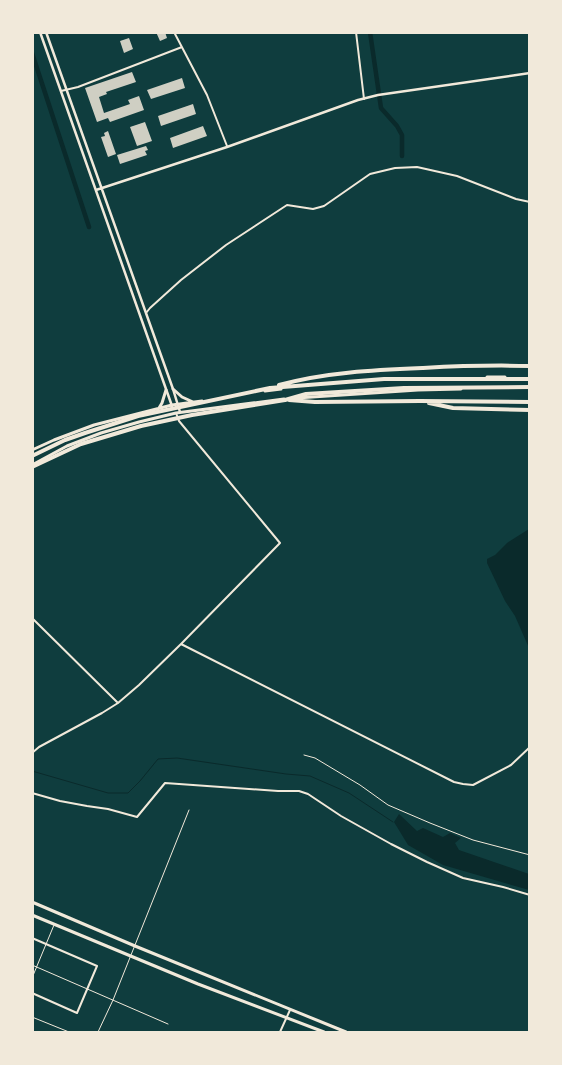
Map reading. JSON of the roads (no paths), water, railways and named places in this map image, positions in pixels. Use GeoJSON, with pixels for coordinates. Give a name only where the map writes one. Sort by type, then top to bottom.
{"type":"FeatureCollection","features":[{"type":"Feature","properties":{"kind":"highway"},"geometry":{"type":"LineString","coordinates":[[32,456],[85,432],[138,416],[270,388],[303,378],[383,369],[530,366]]}},
{"type":"Feature","properties":{"kind":"highway"},"geometry":{"type":"LineString","coordinates":[[270,388],[384,379],[530,378]]}},
{"type":"Feature","properties":{"kind":"highway"},"geometry":{"type":"LineString","coordinates":[[32,466],[81,444],[141,426],[192,415],[284,400],[306,394],[384,388],[530,388]]}},
{"type":"Feature","properties":{"kind":"highway"},"geometry":{"type":"LineString","coordinates":[[284,400],[315,402],[530,402]]}},
{"type":"Feature","properties":{"kind":"highway"},"geometry":{"type":"LineString","coordinates":[[420,401],[453,408],[530,410]]}},
{"type":"Feature","properties":{"kind":"main road"},"geometry":{"type":"LineString","coordinates":[[32,450],[94,425],[172,405],[267,390],[322,384],[417,379],[530,378]]}},
{"type":"Feature","properties":{"kind":"main road"},"geometry":{"type":"LineString","coordinates":[[32,466],[67,446],[101,433],[178,413],[274,399],[418,390],[530,388]]}},
{"type":"Feature","properties":{"kind":"main road"},"geometry":{"type":"LineString","coordinates":[[173,389],[182,397],[193,402]]}},
{"type":"Feature","properties":{"kind":"main road"},"geometry":{"type":"LineString","coordinates":[[157,410],[162,403],[166,390]]}},
{"type":"Feature","properties":{"kind":"main road"},"geometry":{"type":"LineString","coordinates":[[32,902],[346,1032]]}},
{"type":"Feature","properties":{"kind":"main road"},"geometry":{"type":"LineString","coordinates":[[32,915],[130,956],[324,1032]]}},
{"type":"Feature","properties":{"kind":"street"},"geometry":{"type":"LineString","coordinates":[[40,32],[166,390],[172,405],[178,413]]}},
{"type":"Feature","properties":{"kind":"street"},"geometry":{"type":"LineString","coordinates":[[32,753],[39,747],[102,713],[139,685],[280,543],[179,421],[173,389],[46,32]]}},
{"type":"Feature","properties":{"kind":"street"},"geometry":{"type":"LineString","coordinates":[[174,32],[207,95],[227,147]]}},
{"type":"Feature","properties":{"kind":"street"},"geometry":{"type":"LineString","coordinates":[[356,32],[364,98]]}},
{"type":"Feature","properties":{"kind":"street"},"geometry":{"type":"LineString","coordinates":[[61,91],[78,87],[182,47]]}},
{"type":"Feature","properties":{"kind":"street"},"geometry":{"type":"LineString","coordinates":[[96,190],[227,147],[364,98],[530,74]]}},
{"type":"Feature","properties":{"kind":"street"},"geometry":{"type":"LineString","coordinates":[[146,313],[202,263],[288,204],[314,209],[324,206],[370,174],[395,168],[417,167],[458,176],[516,199],[530,202]]}},
{"type":"Feature","properties":{"kind":"street"},"geometry":{"type":"LineString","coordinates":[[32,618],[118,702]]}},
{"type":"Feature","properties":{"kind":"street"},"geometry":{"type":"LineString","coordinates":[[181,644],[454,782],[473,785],[512,765],[530,747]]}},
{"type":"Feature","properties":{"kind":"street"},"geometry":{"type":"LineString","coordinates":[[32,792],[138,817],[165,783],[299,791],[308,794],[341,816],[427,862],[463,878],[530,895]]}},
{"type":"Feature","properties":{"kind":"street"},"geometry":{"type":"LineString","coordinates":[[32,938],[97,966],[77,1013],[32,993]]}},
{"type":"Feature","properties":{"kind":"street"},"geometry":{"type":"LineString","coordinates":[[280,1032],[290,1010]]}},
{"type":"Feature","properties":{"kind":"lane"},"geometry":{"type":"LineString","coordinates":[[304,755],[315,758],[360,785],[388,805],[473,840],[530,855]]}},
{"type":"Feature","properties":{"kind":"lane"},"geometry":{"type":"LineString","coordinates":[[98,1032],[113,1000],[190,810]]}},
{"type":"Feature","properties":{"kind":"lane"},"geometry":{"type":"LineString","coordinates":[[32,978],[54,924]]}},
{"type":"Feature","properties":{"kind":"lane"},"geometry":{"type":"LineString","coordinates":[[32,966],[168,1024]]}},
{"type":"Feature","properties":{"kind":"lane"},"geometry":{"type":"LineString","coordinates":[[32,1017],[69,1032]]}},
{"type":"Feature","properties":{"kind":"water"},"geometry":{"type":"Polygon","coordinates":[[[529,529],[529,648],[515,616],[505,601],[487,563],[487,559],[529,529]]]}},
{"type":"Feature","properties":{"kind":"water"},"geometry":{"type":"Polygon","coordinates":[[[399,814],[417,831],[423,828],[443,837],[450,833],[461,838],[455,843],[459,850],[529,874],[529,890],[443,865],[408,845],[394,822],[399,814]]]}},
{"type":"Feature","properties":{"kind":"waterway"},"geometry":{"type":"LineString","coordinates":[[370,32],[381,108],[397,126],[402,135],[402,156]]}},
{"type":"Feature","properties":{"kind":"waterway"},"geometry":{"type":"LineString","coordinates":[[32,53],[89,227]]}},
{"type":"Feature","properties":{"kind":"waterway"},"geometry":{"type":"LineString","coordinates":[[32,771],[108,793],[128,793],[158,759],[177,758],[310,776],[349,793],[393,822]]}}]}
